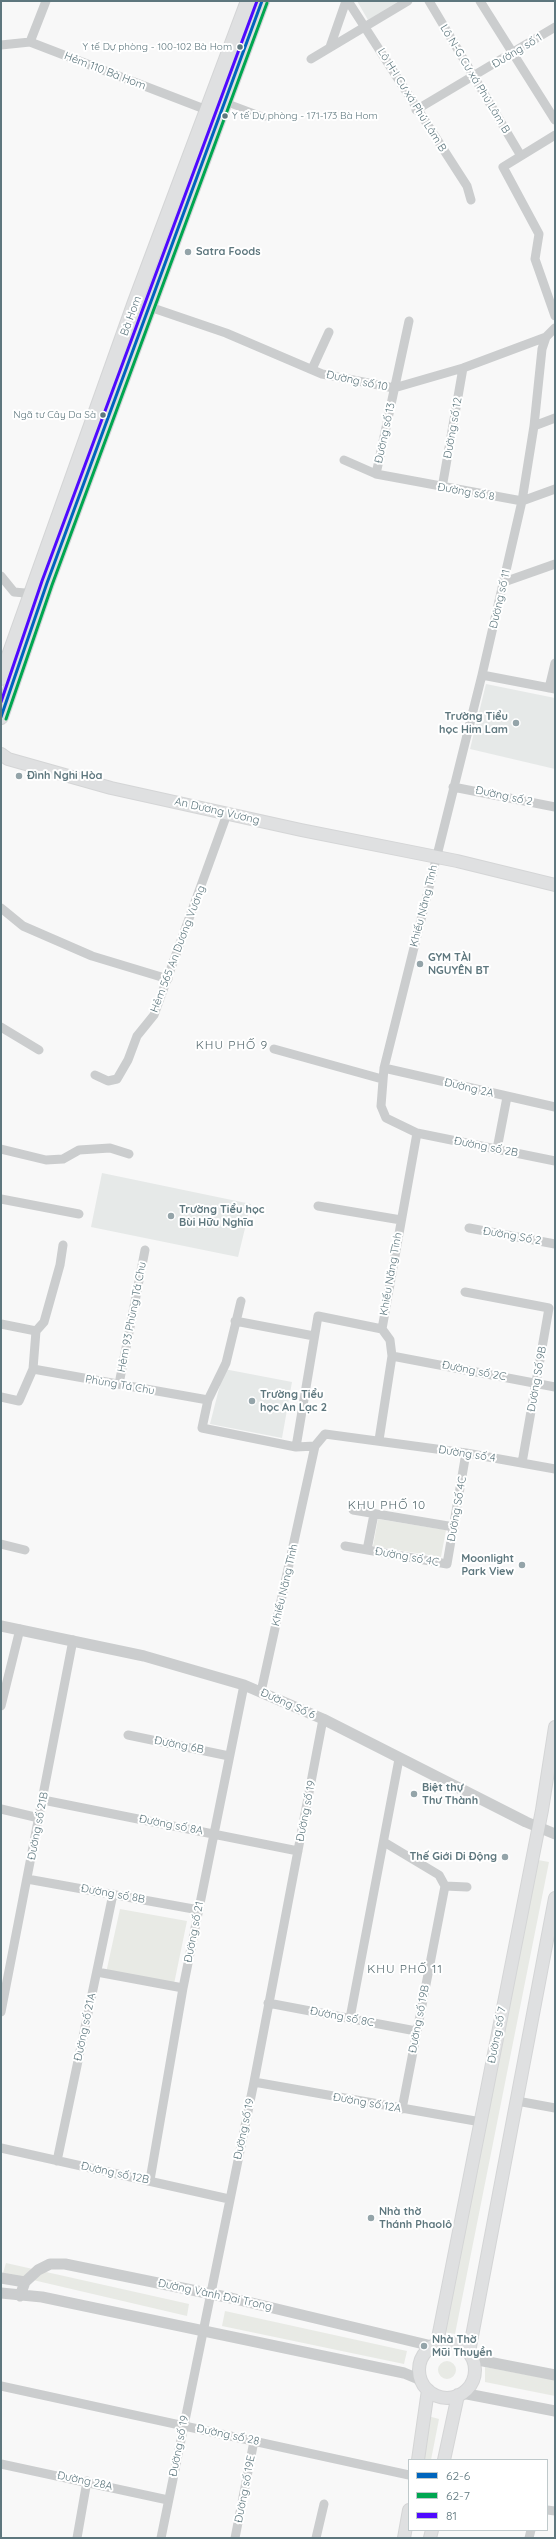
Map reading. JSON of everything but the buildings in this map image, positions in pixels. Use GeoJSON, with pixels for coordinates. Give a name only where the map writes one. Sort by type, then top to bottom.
{"type":"FeatureCollection","features":[{"type":"Feature","properties":{"kind":"main road","name":"Bà Hom"},"geometry":{"type":"LineString","coordinates":[[1,717],[37,595],[135,302],[248,1]]}},
{"type":"Feature","properties":{"kind":"main road","name":"Bà Hom"},"geometry":{"type":"LineString","coordinates":[[1,678],[37,595],[150,307],[262,1]]}},
{"type":"Feature","properties":{"kind":"main road","name":"An Dương Vương"},"geometry":{"type":"LineString","coordinates":[[1,754],[8,759],[102,786],[555,885]]}},
{"type":"Feature","properties":{"kind":"main road","name":"Đường số 7"},"geometry":{"type":"LineString","coordinates":[[434,2345],[481,2122],[538,1827],[555,1727]]}},
{"type":"Feature","properties":{"kind":"main road"},"geometry":{"type":"LineString","coordinates":[[444,2459],[460,2394],[473,2380],[475,2372],[471,2356],[517,2101],[552,1927],[555,1898]]}},
{"type":"Feature","properties":{"kind":"main road"},"geometry":{"type":"LineString","coordinates":[[418,2459],[424,2385],[420,2361],[434,2345],[454,2343],[471,2356]]}},
{"type":"Feature","properties":{"kind":"main road"},"geometry":{"type":"LineString","coordinates":[[424,2385],[442,2397],[460,2394]]}},
{"type":"Feature","properties":{"kind":"main road"},"geometry":{"type":"LineString","coordinates":[[404,2538],[408,2516]]}},
{"type":"Feature","properties":{"kind":"street"},"geometry":{"type":"LineString","coordinates":[[30,42],[46,1]]}},
{"type":"Feature","properties":{"kind":"street"},"geometry":{"type":"LineString","coordinates":[[330,47],[347,1]]}},
{"type":"Feature","properties":{"kind":"street","name":"Lô H-I Cư xá Phú Lâm B"},"geometry":{"type":"LineString","coordinates":[[347,1],[366,26],[416,110],[467,186],[471,200]]}},
{"type":"Feature","properties":{"kind":"street"},"geometry":{"type":"LineString","coordinates":[[311,59],[408,1]]}},
{"type":"Feature","properties":{"kind":"street","name":"Lô N-G Cư xá Phú Lâm B"},"geometry":{"type":"LineString","coordinates":[[429,1],[521,156]]}},
{"type":"Feature","properties":{"kind":"street"},"geometry":{"type":"LineString","coordinates":[[480,1],[555,120]]}},
{"type":"Feature","properties":{"kind":"street","name":"Đường số 1"},"geometry":{"type":"LineString","coordinates":[[416,110],[514,54],[555,27]]}},
{"type":"Feature","properties":{"kind":"street","name":"Hẻm 110 Bà Hom"},"geometry":{"type":"LineString","coordinates":[[1,45],[30,42],[207,110]]}},
{"type":"Feature","properties":{"kind":"street"},"geometry":{"type":"LineString","coordinates":[[225,102],[265,117]]}},
{"type":"Feature","properties":{"kind":"street"},"geometry":{"type":"LineString","coordinates":[[555,135],[503,167],[539,234],[535,259],[555,316]]}},
{"type":"Feature","properties":{"kind":"street","name":"Đường số 10"},"geometry":{"type":"LineString","coordinates":[[135,302],[226,333],[322,374],[394,388],[463,368],[546,337],[555,328]]}},
{"type":"Feature","properties":{"kind":"street","name":"Đường số 13"},"geometry":{"type":"LineString","coordinates":[[376,474],[409,321]]}},
{"type":"Feature","properties":{"kind":"street"},"geometry":{"type":"LineString","coordinates":[[312,369],[329,332]]}},
{"type":"Feature","properties":{"kind":"street","name":"Đường số 11"},"geometry":{"type":"LineString","coordinates":[[436,858],[482,675],[522,501],[534,426],[542,349],[546,337]]}},
{"type":"Feature","properties":{"kind":"street","name":"Đường số 12"},"geometry":{"type":"LineString","coordinates":[[442,488],[463,368]]}},
{"type":"Feature","properties":{"kind":"street"},"geometry":{"type":"LineString","coordinates":[[534,426],[555,418]]}},
{"type":"Feature","properties":{"kind":"street","name":"Đường số 8"},"geometry":{"type":"LineString","coordinates":[[344,460],[376,474],[442,488],[522,501],[555,489]]}},
{"type":"Feature","properties":{"kind":"street"},"geometry":{"type":"LineString","coordinates":[[504,582],[555,564]]}},
{"type":"Feature","properties":{"kind":"street"},"geometry":{"type":"LineString","coordinates":[[1,576],[14,592],[37,595]]}},
{"type":"Feature","properties":{"kind":"street"},"geometry":{"type":"LineString","coordinates":[[482,675],[552,689],[555,663]]}},
{"type":"Feature","properties":{"kind":"street","name":"Đường số 2"},"geometry":{"type":"LineString","coordinates":[[453,787],[555,807]]}},
{"type":"Feature","properties":{"kind":"street","name":"Hẻm 565 An Dương Vương"},"geometry":{"type":"LineString","coordinates":[[95,1075],[108,1081],[116,1079],[128,1060],[138,1036],[154,1015],[227,814]]}},
{"type":"Feature","properties":{"kind":"street","name":"Khiếu Năng Tĩnh"},"geometry":{"type":"LineString","coordinates":[[379,1440],[392,1356],[390,1340],[382,1328],[417,1133],[386,1118],[381,1106],[382,1080],[436,858]]}},
{"type":"Feature","properties":{"kind":"street"},"geometry":{"type":"LineString","coordinates":[[1,908],[24,926],[92,956],[168,979]]}},
{"type":"Feature","properties":{"kind":"street"},"geometry":{"type":"LineString","coordinates":[[1,1027],[39,1050]]}},
{"type":"Feature","properties":{"kind":"street"},"geometry":{"type":"LineString","coordinates":[[274,1049],[382,1080]]}},
{"type":"Feature","properties":{"kind":"street","name":"Đường 2A"},"geometry":{"type":"LineString","coordinates":[[384,1068],[555,1107]]}},
{"type":"Feature","properties":{"kind":"street"},"geometry":{"type":"LineString","coordinates":[[497,1149],[507,1097]]}},
{"type":"Feature","properties":{"kind":"street","name":"Đường số 2B"},"geometry":{"type":"LineString","coordinates":[[417,1133],[555,1161]]}},
{"type":"Feature","properties":{"kind":"street"},"geometry":{"type":"LineString","coordinates":[[1,1149],[46,1160],[64,1159],[79,1150],[110,1148],[129,1154]]}},
{"type":"Feature","properties":{"kind":"street"},"geometry":{"type":"LineString","coordinates":[[1,1199],[78,1214]]}},
{"type":"Feature","properties":{"kind":"street"},"geometry":{"type":"LineString","coordinates":[[318,1206],[401,1220]]}},
{"type":"Feature","properties":{"kind":"street","name":"Đường Số 2"},"geometry":{"type":"LineString","coordinates":[[469,1228],[555,1244]]}},
{"type":"Feature","properties":{"kind":"street"},"geometry":{"type":"LineString","coordinates":[[1,1397],[19,1401],[32,1370],[36,1331],[44,1322],[60,1265],[63,1244]]}},
{"type":"Feature","properties":{"kind":"street","name":"Hẻm 93 Phùng Tá Chu"},"geometry":{"type":"LineString","coordinates":[[119,1384],[145,1250]]}},
{"type":"Feature","properties":{"kind":"street","name":"Đường Số 9B"},"geometry":{"type":"LineString","coordinates":[[465,1292],[549,1308],[538,1384],[522,1463]]}},
{"type":"Feature","properties":{"kind":"street"},"geometry":{"type":"LineString","coordinates":[[241,1301],[226,1363],[208,1400],[202,1428],[296,1447],[315,1446],[325,1434],[379,1440]]}},
{"type":"Feature","properties":{"kind":"street"},"geometry":{"type":"LineString","coordinates":[[296,1447],[318,1316],[382,1328]]}},
{"type":"Feature","properties":{"kind":"street"},"geometry":{"type":"LineString","coordinates":[[235,1321],[314,1336]]}},
{"type":"Feature","properties":{"kind":"street"},"geometry":{"type":"LineString","coordinates":[[1,1324],[36,1331]]}},
{"type":"Feature","properties":{"kind":"street","name":"Đường số 2C"},"geometry":{"type":"LineString","coordinates":[[392,1356],[555,1387]]}},
{"type":"Feature","properties":{"kind":"street","name":"Phùng Tá Chu"},"geometry":{"type":"LineString","coordinates":[[32,1370],[208,1400]]}},
{"type":"Feature","properties":{"kind":"street","name":"Đường số 4"},"geometry":{"type":"LineString","coordinates":[[379,1440],[466,1453],[555,1469]]}},
{"type":"Feature","properties":{"kind":"street","name":"Khiếu Năng Tĩnh"},"geometry":{"type":"LineString","coordinates":[[261,1692],[315,1446]]}},
{"type":"Feature","properties":{"kind":"street","name":"Đường Số 4C"},"geometry":{"type":"LineString","coordinates":[[447,1564],[466,1453]]}},
{"type":"Feature","properties":{"kind":"street","name":"Đường số 4C"},"geometry":{"type":"LineString","coordinates":[[353,1510],[454,1526]]}},
{"type":"Feature","properties":{"kind":"street","name":"Đường số 4C"},"geometry":{"type":"LineString","coordinates":[[367,1550],[374,1514]]}},
{"type":"Feature","properties":{"kind":"street"},"geometry":{"type":"LineString","coordinates":[[1,1544],[25,1550]]}},
{"type":"Feature","properties":{"kind":"street","name":"Đường số 4C"},"geometry":{"type":"LineString","coordinates":[[345,1546],[447,1564]]}},
{"type":"Feature","properties":{"kind":"street","name":"Đường Số 6"},"geometry":{"type":"LineString","coordinates":[[1,1626],[144,1656],[244,1685],[323,1719],[400,1759],[555,1834]]}},
{"type":"Feature","properties":{"kind":"street"},"geometry":{"type":"LineString","coordinates":[[1,1705],[20,1629]]}},
{"type":"Feature","properties":{"kind":"street","name":"Đường số 21B"},"geometry":{"type":"LineString","coordinates":[[1,2012],[73,1640]]}},
{"type":"Feature","properties":{"kind":"street","name":"Đường số 21"},"geometry":{"type":"LineString","coordinates":[[150,2180],[183,1988],[244,1685]]}},
{"type":"Feature","properties":{"kind":"street","name":"Đường số 19"},"geometry":{"type":"LineString","coordinates":[[161,2538],[202,2331],[212,2294],[254,2082],[323,1719]]}},
{"type":"Feature","properties":{"kind":"street","name":"Đường 6B"},"geometry":{"type":"LineString","coordinates":[[128,1735],[229,1756]]}},
{"type":"Feature","properties":{"kind":"street"},"geometry":{"type":"LineString","coordinates":[[350,2018],[400,1759]]}},
{"type":"Feature","properties":{"kind":"street","name":"Đường số 8A"},"geometry":{"type":"LineString","coordinates":[[43,1800],[298,1851]]}},
{"type":"Feature","properties":{"kind":"street"},"geometry":{"type":"LineString","coordinates":[[1,1809],[39,1818]]}},
{"type":"Feature","properties":{"kind":"street"},"geometry":{"type":"LineString","coordinates":[[384,1842],[438,1875],[445,1886],[467,1887]]}},
{"type":"Feature","properties":{"kind":"street","name":"Đường số 8B"},"geometry":{"type":"LineString","coordinates":[[27,1879],[199,1910]]}},
{"type":"Feature","properties":{"kind":"street","name":"Đường số 19B"},"geometry":{"type":"LineString","coordinates":[[402,2109],[445,1886]]}},
{"type":"Feature","properties":{"kind":"street","name":"Đường số 21A"},"geometry":{"type":"LineString","coordinates":[[57,2161],[113,1894]]}},
{"type":"Feature","properties":{"kind":"street"},"geometry":{"type":"LineString","coordinates":[[97,1972],[183,1988]]}},
{"type":"Feature","properties":{"kind":"street","name":"Đường số 8C"},"geometry":{"type":"LineString","coordinates":[[268,2003],[416,2031]]}},
{"type":"Feature","properties":{"kind":"street","name":"Đường số 12A"},"geometry":{"type":"LineString","coordinates":[[254,2082],[481,2122]]}},
{"type":"Feature","properties":{"kind":"street"},"geometry":{"type":"LineString","coordinates":[[517,2101],[555,2108]]}},
{"type":"Feature","properties":{"kind":"street","name":"Đường số 12B"},"geometry":{"type":"LineString","coordinates":[[1,2148],[230,2199]]}},
{"type":"Feature","properties":{"kind":"street","name":"Đường Vành Đai Trong"},"geometry":{"type":"LineString","coordinates":[[25,2282],[44,2266],[60,2264],[212,2294],[434,2345]]}},
{"type":"Feature","properties":{"kind":"street"},"geometry":{"type":"LineString","coordinates":[[1,2278],[25,2282],[20,2296]]}},
{"type":"Feature","properties":{"kind":"street"},"geometry":{"type":"LineString","coordinates":[[1,2293],[20,2296],[42,2296],[404,2373],[424,2385]]}},
{"type":"Feature","properties":{"kind":"street"},"geometry":{"type":"LineString","coordinates":[[471,2356],[555,2375]]}},
{"type":"Feature","properties":{"kind":"street","name":"Đường số 28"},"geometry":{"type":"LineString","coordinates":[[1,2386],[408,2475]]}},
{"type":"Feature","properties":{"kind":"street"},"geometry":{"type":"LineString","coordinates":[[460,2394],[555,2412]]}},
{"type":"Feature","properties":{"kind":"street","name":"Đường số 19E"},"geometry":{"type":"LineString","coordinates":[[236,2538],[254,2441]]}},
{"type":"Feature","properties":{"kind":"street","name":"Đường 28A"},"geometry":{"type":"LineString","coordinates":[[1,2464],[87,2481],[168,2500]]}},
{"type":"Feature","properties":{"kind":"street"},"geometry":{"type":"LineString","coordinates":[[77,2538],[87,2481]]}},
{"type":"Feature","properties":{"kind":"street"},"geometry":{"type":"LineString","coordinates":[[316,2538],[324,2504]]}},
{"type":"Feature","properties":{"kind":"shaded area"},"geometry":{"type":"Polygon","coordinates":[[[357,1],[399,1],[368,20],[357,1]]]}},
{"type":"Feature","properties":{"kind":"shaded area","name":"Trường Tiểu học Him Lam"},"geometry":{"type":"Polygon","coordinates":[[[486,684],[555,698],[555,769],[470,749],[486,684]]]}},
{"type":"Feature","properties":{"kind":"shaded area","name":"Trường Tiểu học Bùi Hữu Nghĩa"},"geometry":{"type":"Polygon","coordinates":[[[102,1173],[251,1204],[238,1257],[91,1227],[102,1173]]]}},
{"type":"Feature","properties":{"kind":"shaded area","name":"Trường Tiểu học An Lạc 2"},"geometry":{"type":"Polygon","coordinates":[[[224,1369],[292,1382],[282,1438],[210,1424],[224,1369]]]}},
{"type":"Feature","properties":{"kind":"shaded area"},"geometry":{"type":"Polygon","coordinates":[[[378,1519],[446,1530],[441,1557],[373,1546],[378,1519]]]}},
{"type":"Feature","properties":{"kind":"shaded area"},"geometry":{"type":"Polygon","coordinates":[[[538,1860],[549,1862],[455,2334],[443,2332],[538,1860]]]}},
{"type":"Feature","properties":{"kind":"shaded area"},"geometry":{"type":"Polygon","coordinates":[[[120,1909],[187,1921],[174,1984],[106,1973],[120,1909]]]}},
{"type":"Feature","properties":{"kind":"shaded area"},"geometry":{"type":"Polygon","coordinates":[[[6,2263],[189,2304],[187,2316],[3,2273],[6,2263]]]}},
{"type":"Feature","properties":{"kind":"shaded area"},"geometry":{"type":"Polygon","coordinates":[[[225,2311],[407,2351],[404,2364],[222,2326],[225,2311]]]}},
{"type":"Feature","properties":{"kind":"shaded area"},"geometry":{"type":"Polygon","coordinates":[[[443,2361],[451,2361],[456,2366],[454,2377],[451,2379],[443,2379],[438,2374],[438,2366],[443,2361]]]}},
{"type":"Feature","properties":{"kind":"shaded area"},"geometry":{"type":"Polygon","coordinates":[[[485,2367],[555,2380],[555,2396],[485,2382],[485,2367]]]}},
{"type":"Feature","properties":{"kind":"shaded area"},"geometry":{"type":"Polygon","coordinates":[[[428,2416],[439,2419],[431,2459],[420,2459],[428,2416]]]}},
{"type":"Feature","properties":{"kind":"transit line","name":"81"},"geometry":{"type":"LineString","coordinates":[[1,702],[42,581],[257,1]]}},
{"type":"Feature","properties":{"kind":"transit line","name":"62-6"},"geometry":{"type":"LineString","coordinates":[[1,717],[47,583],[262,1]]}},
{"type":"Feature","properties":{"kind":"transit line","name":"62-7"},"geometry":{"type":"LineString","coordinates":[[6,719],[52,585],[267,3]]}},
{"type":"Feature","properties":{"kind":"place","name":"Y tế Dự phòng - 100-102 Bà Hom"},"geometry":{"type":"Point","coordinates":[240,47]}},
{"type":"Feature","properties":{"kind":"place","name":"Y tế Dự phòng - 171-173 Bà Hom"},"geometry":{"type":"Point","coordinates":[225,116]}},
{"type":"Feature","properties":{"kind":"place","name":"Satra Foods"},"geometry":{"type":"Point","coordinates":[188,252]}},
{"type":"Feature","properties":{"kind":"place","name":"Ngã tư Cây Da Sà"},"geometry":{"type":"Point","coordinates":[103,415]}},
{"type":"Feature","properties":{"kind":"place","name":"Trường Tiểu học Him Lam"},"geometry":{"type":"Point","coordinates":[516,723]}},
{"type":"Feature","properties":{"kind":"place","name":"Đình Nghi Hòa"},"geometry":{"type":"Point","coordinates":[19,776]}},
{"type":"Feature","properties":{"kind":"place","name":"GYM TÀI NGUYÊN BT"},"geometry":{"type":"Point","coordinates":[420,964]}},
{"type":"Feature","properties":{"kind":"place","name":"Trường Tiểu học Bùi Hữu Nghĩa"},"geometry":{"type":"Point","coordinates":[171,1216]}},
{"type":"Feature","properties":{"kind":"place","name":"Trường Tiểu học An Lạc 2"},"geometry":{"type":"Point","coordinates":[252,1401]}},
{"type":"Feature","properties":{"kind":"place","name":"Moonlight Park View"},"geometry":{"type":"Point","coordinates":[522,1565]}},
{"type":"Feature","properties":{"kind":"place","name":"Biệt thự Thư Thành"},"geometry":{"type":"Point","coordinates":[414,1794]}},
{"type":"Feature","properties":{"kind":"place","name":"Thế Giới Di Động"},"geometry":{"type":"Point","coordinates":[505,1857]}},
{"type":"Feature","properties":{"kind":"place","name":"Nhà thờ Thánh Phaolô"},"geometry":{"type":"Point","coordinates":[371,2218]}},
{"type":"Feature","properties":{"kind":"place","name":"Nhà Thờ Mũi Thuyền"},"geometry":{"type":"Point","coordinates":[424,2346]}},
{"type":"Feature","properties":{"kind":"district","name":"KHU PHỐ 9"},"geometry":{"type":"Point","coordinates":[232,1045]}},
{"type":"Feature","properties":{"kind":"district","name":"KHU PHỐ 10"},"geometry":{"type":"Point","coordinates":[387,1505]}},
{"type":"Feature","properties":{"kind":"district","name":"KHU PHỐ 11"},"geometry":{"type":"Point","coordinates":[405,1969]}}]}
